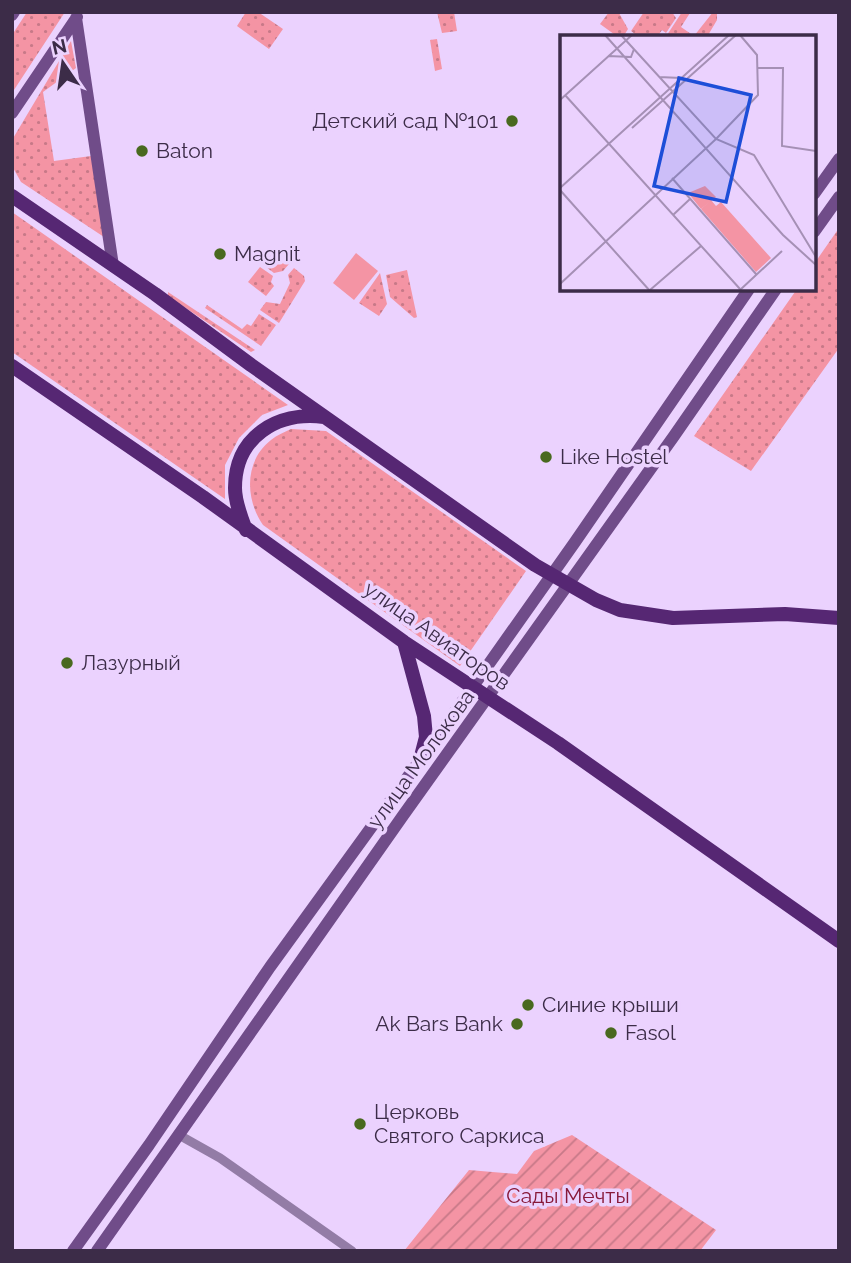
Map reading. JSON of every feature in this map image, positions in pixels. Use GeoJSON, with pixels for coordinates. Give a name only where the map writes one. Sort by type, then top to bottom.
{"type":"FeatureCollection","features":[{"type":"Feature","properties":{"kind":"main road"},"geometry":{"type":"LineString","coordinates":[[12,113],[78,15]]}},
{"type":"Feature","properties":{"kind":"main road"},"geometry":{"type":"LineString","coordinates":[[78,15],[113,266]]}},
{"type":"Feature","properties":{"kind":"main road"},"geometry":{"type":"LineString","coordinates":[[816,191],[839,159]]}},
{"type":"Feature","properties":{"kind":"main road"},"geometry":{"type":"LineString","coordinates":[[12,196],[535,565],[569,585],[620,610],[663,617],[785,614],[839,618]]}},
{"type":"Feature","properties":{"kind":"main road"},"geometry":{"type":"LineString","coordinates":[[816,229],[839,197]]}},
{"type":"Feature","properties":{"kind":"main road","name":"улица Молокова"},"geometry":{"type":"LineString","coordinates":[[73,1251],[270,967],[552,574],[748,290]]}},
{"type":"Feature","properties":{"kind":"main road","name":"улица Молокова"},"geometry":{"type":"LineString","coordinates":[[97,1251],[775,290]]}},
{"type":"Feature","properties":{"kind":"main road","name":"улица Авиаторов"},"geometry":{"type":"LineString","coordinates":[[12,366],[197,493],[404,642],[558,743],[839,941]]}},
{"type":"Feature","properties":{"kind":"main road"},"geometry":{"type":"LineString","coordinates":[[246,530],[235,489],[238,462],[249,442],[267,426],[289,418],[309,415],[325,417]]}},
{"type":"Feature","properties":{"kind":"main road"},"geometry":{"type":"LineString","coordinates":[[404,642],[424,716],[426,737],[421,760]]}},
{"type":"Feature","properties":{"kind":"street"},"geometry":{"type":"LineString","coordinates":[[178,1135],[220,1158],[352,1251]]}},
{"type":"Feature","properties":{"kind":"green space"},"geometry":{"type":"Polygon","coordinates":[[[27,12],[65,12],[12,93],[12,35],[27,12]]]}},
{"type":"Feature","properties":{"kind":"green space"},"geometry":{"type":"Polygon","coordinates":[[[246,12],[258,12],[283,29],[269,49],[237,26],[246,12]]]}},
{"type":"Feature","properties":{"kind":"green space"},"geometry":{"type":"Polygon","coordinates":[[[437,12],[454,12],[457,31],[442,33],[437,12]]]}},
{"type":"Feature","properties":{"kind":"green space"},"geometry":{"type":"Polygon","coordinates":[[[609,12],[619,13],[628,29],[624,35],[615,35],[600,24],[609,12]]]}},
{"type":"Feature","properties":{"kind":"green space"},"geometry":{"type":"Polygon","coordinates":[[[644,12],[672,12],[676,18],[666,33],[662,30],[658,35],[636,35],[631,31],[644,12]]]}},
{"type":"Feature","properties":{"kind":"green space"},"geometry":{"type":"Polygon","coordinates":[[[682,12],[690,13],[681,27],[693,35],[667,35],[682,12]]]}},
{"type":"Feature","properties":{"kind":"green space"},"geometry":{"type":"Polygon","coordinates":[[[713,12],[717,13],[717,20],[708,35],[695,35],[713,12]]]}},
{"type":"Feature","properties":{"kind":"green space"},"geometry":{"type":"Polygon","coordinates":[[[437,39],[442,69],[435,71],[430,40],[437,39]]]}},
{"type":"Feature","properties":{"kind":"green space"},"geometry":{"type":"Polygon","coordinates":[[[71,41],[76,68],[43,92],[54,161],[91,156],[104,237],[21,182],[12,166],[12,140],[71,41]]]}},
{"type":"Feature","properties":{"kind":"green space"},"geometry":{"type":"Polygon","coordinates":[[[12,212],[288,405],[262,415],[239,438],[225,465],[225,499],[12,352],[12,212]]]}},
{"type":"Feature","properties":{"kind":"green space"},"geometry":{"type":"Polygon","coordinates":[[[839,228],[839,348],[751,471],[694,436],[796,290],[816,290],[816,261],[839,228]]]}},
{"type":"Feature","properties":{"kind":"green space"},"geometry":{"type":"Polygon","coordinates":[[[273,253],[289,264],[283,271],[274,273],[262,264],[273,253]]]}},
{"type":"Feature","properties":{"kind":"green space"},"geometry":{"type":"Polygon","coordinates":[[[356,253],[378,271],[354,300],[333,283],[356,253]]]}},
{"type":"Feature","properties":{"kind":"green space"},"geometry":{"type":"Polygon","coordinates":[[[260,267],[273,276],[271,282],[274,286],[266,296],[248,282],[260,267]]]}},
{"type":"Feature","properties":{"kind":"green space"},"geometry":{"type":"Polygon","coordinates":[[[294,268],[304,276],[305,281],[279,323],[260,310],[266,302],[280,304],[290,283],[288,275],[294,268]]]}},
{"type":"Feature","properties":{"kind":"green space"},"geometry":{"type":"Polygon","coordinates":[[[407,270],[417,317],[414,318],[390,297],[386,275],[407,270]]]}},
{"type":"Feature","properties":{"kind":"green space"},"geometry":{"type":"Polygon","coordinates":[[[380,273],[387,304],[379,316],[359,303],[380,273]]]}},
{"type":"Feature","properties":{"kind":"green space"},"geometry":{"type":"Polygon","coordinates":[[[168,292],[255,350],[251,352],[168,296],[168,292]]]}},
{"type":"Feature","properties":{"kind":"green space"},"geometry":{"type":"Polygon","coordinates":[[[207,305],[242,329],[247,324],[251,326],[259,314],[276,325],[261,346],[205,308],[207,305]]]}},
{"type":"Feature","properties":{"kind":"green space"},"geometry":{"type":"Polygon","coordinates":[[[291,429],[326,431],[526,571],[460,666],[263,525],[253,504],[250,481],[252,469],[262,449],[273,438],[291,429]]]}},
{"type":"Feature","properties":{"kind":"green space","name":"Сады Мечты"},"geometry":{"type":"Polygon","coordinates":[[[572,1135],[716,1230],[700,1251],[404,1251],[469,1170],[517,1174],[534,1151],[572,1135]]]}},
{"type":"Feature","properties":{"kind":"place","name":"Детский сад №101"},"geometry":{"type":"Point","coordinates":[512,121]}},
{"type":"Feature","properties":{"kind":"place","name":"Baton"},"geometry":{"type":"Point","coordinates":[142,151]}},
{"type":"Feature","properties":{"kind":"place","name":"Magnit"},"geometry":{"type":"Point","coordinates":[220,254]}},
{"type":"Feature","properties":{"kind":"place","name":"Like Hostel"},"geometry":{"type":"Point","coordinates":[546,457]}},
{"type":"Feature","properties":{"kind":"place","name":"Лазурный"},"geometry":{"type":"Point","coordinates":[67,663]}},
{"type":"Feature","properties":{"kind":"place","name":"Синие крыши"},"geometry":{"type":"Point","coordinates":[528,1005]}},
{"type":"Feature","properties":{"kind":"place","name":"Ak Bars Bank"},"geometry":{"type":"Point","coordinates":[517,1024]}},
{"type":"Feature","properties":{"kind":"place","name":"Fasol"},"geometry":{"type":"Point","coordinates":[611,1033]}},
{"type":"Feature","properties":{"kind":"place","name":"Церковь Святого Саркиса"},"geometry":{"type":"Point","coordinates":[360,1124]}}]}
